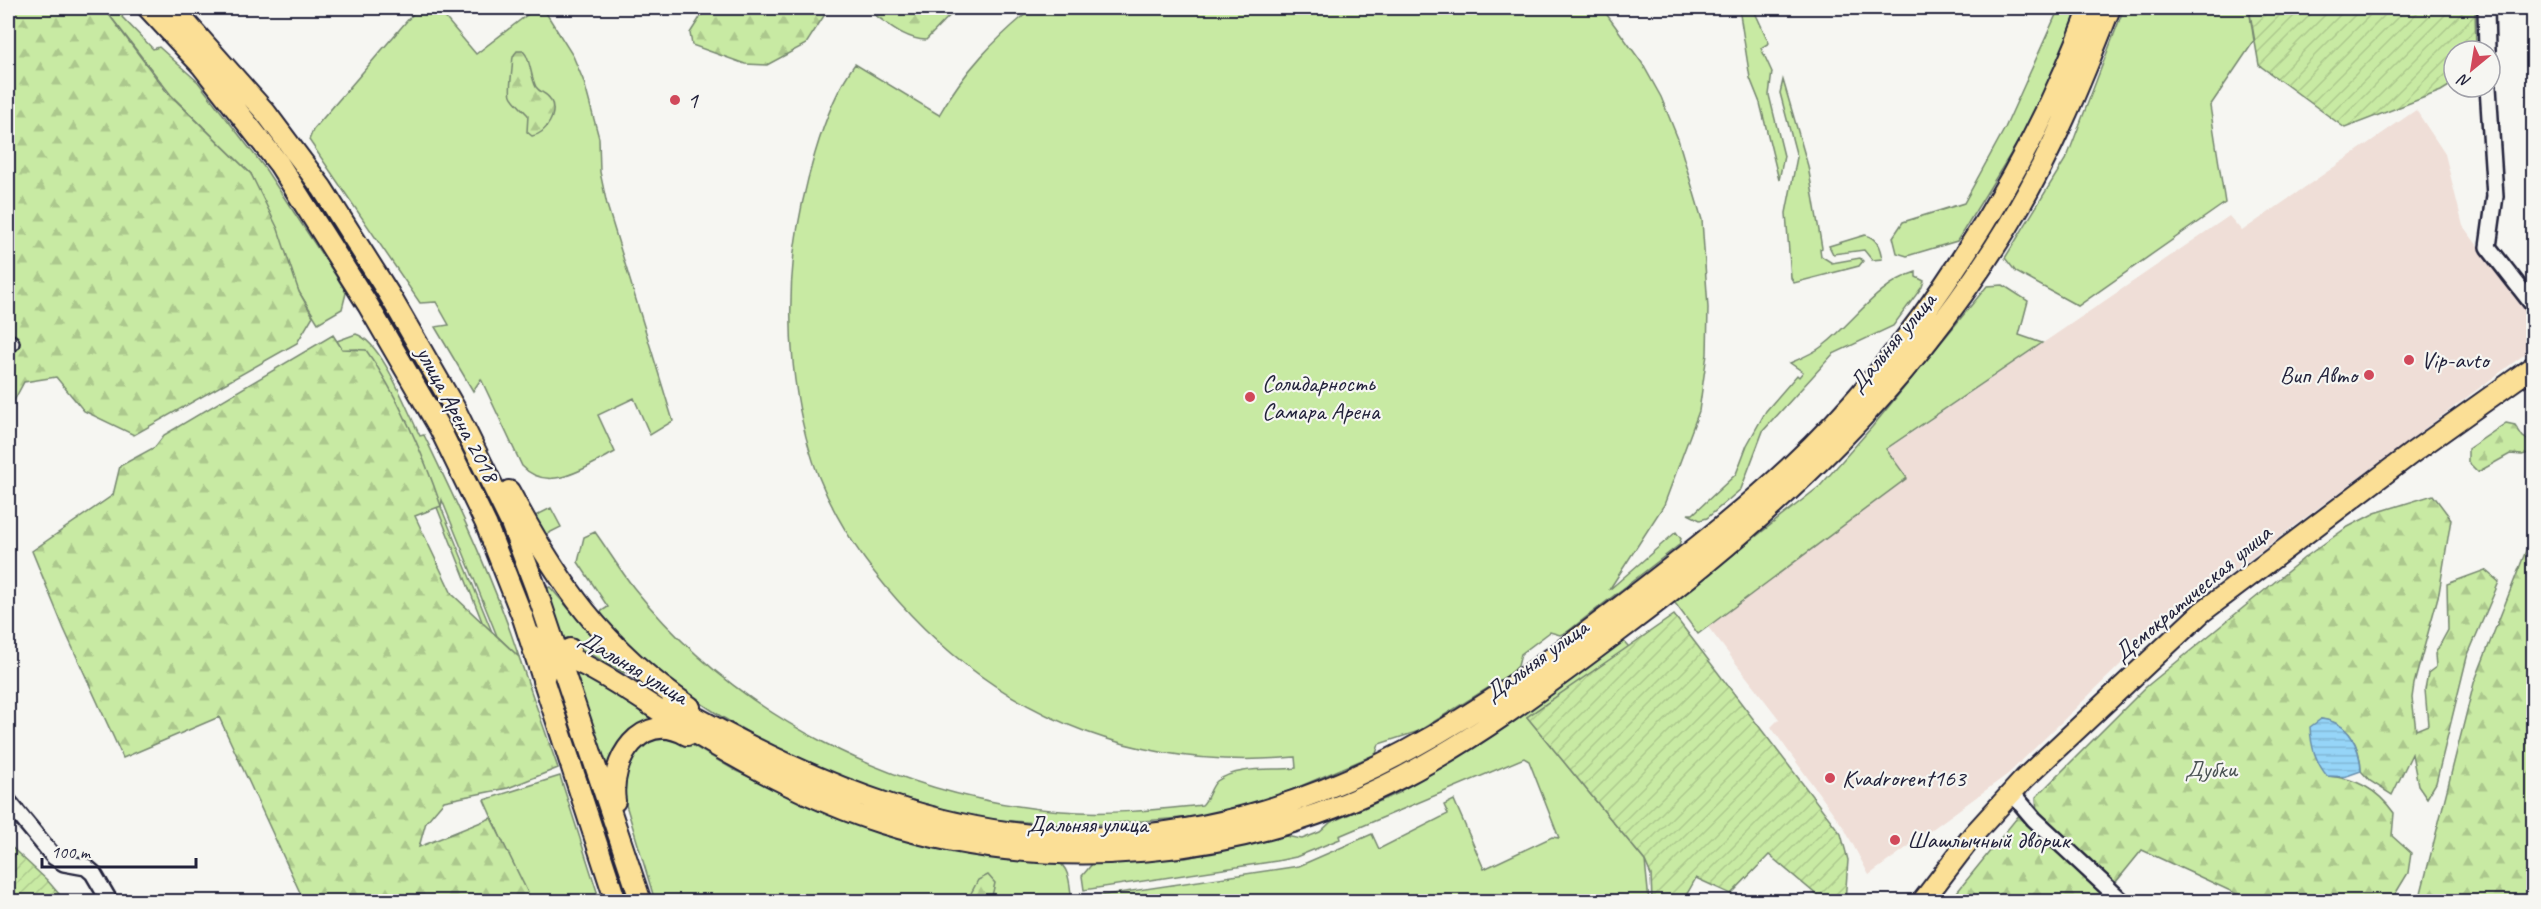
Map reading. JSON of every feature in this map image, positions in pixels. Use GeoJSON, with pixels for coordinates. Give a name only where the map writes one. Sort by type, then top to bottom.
{"type":"FeatureCollection","features":[{"type":"Feature","properties":{"kind":"main road","name":"улица Арена 2018"},"geometry":{"type":"LineString","coordinates":[[148,8],[202,66],[279,164],[368,305],[440,429],[486,524],[528,633],[616,902]]}},
{"type":"Feature","properties":{"kind":"main road","name":"улица Арена 2018"},"geometry":{"type":"LineString","coordinates":[[173,8],[266,113],[322,188],[389,294],[454,407],[511,523],[558,653],[641,902]]}},
{"type":"Feature","properties":{"kind":"main road","name":"Дальняя улица"},"geometry":{"type":"LineString","coordinates":[[1868,397],[1990,211],[2048,107],[2090,8]]}},
{"type":"Feature","properties":{"kind":"main road","name":"Дальняя улица"},"geometry":{"type":"LineString","coordinates":[[558,653],[569,649],[593,658],[750,746],[839,788],[925,817],[964,827],[1023,834],[1122,837],[1211,826],[1245,826],[1308,817],[1401,778],[1498,720],[1552,669],[1708,550],[1793,465],[1917,356],[1972,282],[2011,222],[2068,112],[2110,8]]}},
{"type":"Feature","properties":{"kind":"main road"},"geometry":{"type":"LineString","coordinates":[[322,188],[394,288],[453,386],[546,558],[581,609],[637,666],[676,698],[750,746]]}},
{"type":"Feature","properties":{"kind":"main road"},"geometry":{"type":"LineString","coordinates":[[1953,270],[1972,282]]}},
{"type":"Feature","properties":{"kind":"main road","name":"Демократическая улица"},"geometry":{"type":"LineString","coordinates":[[1922,902],[1974,834],[2062,740],[2202,612],[2393,467],[2534,366]]}},
{"type":"Feature","properties":{"kind":"main road"},"geometry":{"type":"LineString","coordinates":[[528,633],[558,653],[550,658],[543,681]]}},
{"type":"Feature","properties":{"kind":"main road","name":"Дальняя улица"},"geometry":{"type":"LineString","coordinates":[[558,653],[583,664],[711,743],[796,789],[879,822],[934,837],[985,847],[1055,852],[1126,852],[1205,843],[1245,826]]}},
{"type":"Feature","properties":{"kind":"main road"},"geometry":{"type":"LineString","coordinates":[[622,843],[614,793],[614,779],[618,764],[631,743],[653,731],[666,729],[681,732],[761,777],[796,789]]}},
{"type":"Feature","properties":{"kind":"street"},"geometry":{"type":"LineString","coordinates":[[2486,8],[2487,39]]}},
{"type":"Feature","properties":{"kind":"street"},"geometry":{"type":"LineString","coordinates":[[2489,99],[2495,196],[2488,247],[2534,306]]}},
{"type":"Feature","properties":{"kind":"street"},"geometry":{"type":"LineString","coordinates":[[368,305],[389,294]]}},
{"type":"Feature","properties":{"kind":"street"},"geometry":{"type":"LineString","coordinates":[[2012,793],[2034,819],[2123,902]]}},
{"type":"Feature","properties":{"kind":"street"},"geometry":{"type":"LineString","coordinates":[[8,801],[54,857],[64,863],[86,867],[93,873],[110,902]]}},
{"type":"Feature","properties":{"kind":"shaded area"},"geometry":{"type":"Polygon","coordinates":[[[2416,110],[2445,154],[2463,226],[2533,320],[2533,348],[2160,626],[2008,774],[1869,875],[1844,828],[1771,727],[1779,719],[1708,627],[1907,478],[1886,450],[2229,216],[2242,231],[2416,110]]]}},
{"type":"Feature","properties":{"kind":"green space"},"geometry":{"type":"Polygon","coordinates":[[[8,8],[104,8],[166,91],[251,174],[278,229],[299,292],[313,316],[297,343],[134,435],[84,411],[56,377],[24,382],[8,412],[8,8]]]}},
{"type":"Feature","properties":{"kind":"green space"},"geometry":{"type":"Polygon","coordinates":[[[104,8],[120,8],[124,13],[122,17],[153,49],[159,47],[198,82],[264,167],[338,279],[346,293],[342,309],[318,323],[299,292],[251,174],[171,95],[104,8]]]}},
{"type":"Feature","properties":{"kind":"green space"},"geometry":{"type":"Polygon","coordinates":[[[418,8],[437,8],[476,54],[536,8],[543,8],[573,56],[584,82],[599,138],[600,172],[607,205],[673,421],[650,435],[634,398],[598,415],[615,452],[568,475],[544,478],[522,466],[481,379],[473,391],[435,327],[449,325],[436,302],[420,303],[309,140],[313,130],[418,8]]]}},
{"type":"Feature","properties":{"kind":"green space"},"geometry":{"type":"Polygon","coordinates":[[[706,8],[829,8],[806,44],[767,65],[745,64],[692,45],[690,33],[706,8]]]}},
{"type":"Feature","properties":{"kind":"green space"},"geometry":{"type":"Polygon","coordinates":[[[864,8],[957,8],[926,40],[901,32],[864,8]]]}},
{"type":"Feature","properties":{"kind":"green space","name":"Солидарность Самара Арена"},"geometry":{"type":"Polygon","coordinates":[[[1033,8],[1602,8],[1642,63],[1661,97],[1678,139],[1702,220],[1708,308],[1707,354],[1699,411],[1664,505],[1609,590],[1676,532],[1681,539],[1679,545],[1567,632],[1560,635],[1550,632],[1521,654],[1518,666],[1509,675],[1419,731],[1379,744],[1376,754],[1261,803],[1195,817],[1076,826],[974,818],[857,784],[777,749],[672,684],[638,656],[597,614],[608,607],[578,562],[584,537],[595,532],[634,588],[675,634],[721,675],[771,712],[825,743],[881,769],[940,789],[1000,803],[1061,811],[1132,811],[1202,805],[1217,781],[1226,776],[1245,771],[1296,768],[1295,757],[1240,759],[1187,756],[1135,747],[1086,732],[1038,711],[993,685],[951,653],[911,615],[883,583],[846,531],[818,475],[802,421],[793,365],[792,280],[797,230],[808,180],[823,129],[843,82],[855,64],[939,115],[959,84],[981,57],[1033,8]]]}},
{"type":"Feature","properties":{"kind":"green space"},"geometry":{"type":"Polygon","coordinates":[[[1739,8],[1753,8],[1769,43],[1761,48],[1772,72],[1769,95],[1784,156],[1779,180],[1760,103],[1750,78],[1739,8]]]}},
{"type":"Feature","properties":{"kind":"green space"},"geometry":{"type":"Polygon","coordinates":[[[2059,8],[2082,8],[2026,129],[1957,241],[1907,256],[1897,253],[1893,237],[1903,222],[1964,203],[2005,128],[2059,8]]]}},
{"type":"Feature","properties":{"kind":"green space"},"geometry":{"type":"Polygon","coordinates":[[[2097,8],[2103,8],[2052,128],[2022,186],[1988,242],[1983,239],[2097,8]]]}},
{"type":"Feature","properties":{"kind":"green space"},"geometry":{"type":"Polygon","coordinates":[[[2124,8],[2249,8],[2254,41],[2210,106],[2225,203],[2078,306],[2016,272],[2005,258],[2068,155],[2124,8]]]}},
{"type":"Feature","properties":{"kind":"green space"},"geometry":{"type":"Polygon","coordinates":[[[2249,8],[2475,8],[2476,39],[2442,39],[2442,90],[2345,128],[2259,65],[2249,8]]]}},
{"type":"Feature","properties":{"kind":"green space"},"geometry":{"type":"Polygon","coordinates":[[[184,25],[254,103],[376,282],[367,288],[184,25]]]}},
{"type":"Feature","properties":{"kind":"green space"},"geometry":{"type":"Polygon","coordinates":[[[517,51],[523,51],[526,55],[536,87],[549,97],[553,110],[546,127],[532,136],[527,132],[528,115],[513,99],[510,91],[513,59],[517,51]]]}},
{"type":"Feature","properties":{"kind":"green space"},"geometry":{"type":"Polygon","coordinates":[[[1783,80],[1808,166],[1822,248],[1820,249],[1821,256],[1832,263],[1860,258],[1863,261],[1859,266],[1794,283],[1791,278],[1786,213],[1797,157],[1780,93],[1783,80]]]}},
{"type":"Feature","properties":{"kind":"green space"},"geometry":{"type":"Polygon","coordinates":[[[1865,235],[1877,244],[1882,259],[1872,260],[1864,250],[1833,254],[1829,246],[1865,235]]]}},
{"type":"Feature","properties":{"kind":"green space"},"geometry":{"type":"Polygon","coordinates":[[[1916,272],[1916,277],[1924,281],[1922,287],[1893,326],[1833,354],[1763,431],[1741,489],[1707,518],[1700,520],[1688,514],[1693,514],[1736,474],[1747,445],[1766,411],[1797,375],[1799,377],[1803,372],[1790,363],[1820,348],[1878,294],[1902,278],[1916,272]]]}},
{"type":"Feature","properties":{"kind":"green space"},"geometry":{"type":"Polygon","coordinates":[[[2003,285],[2028,301],[2019,335],[2042,343],[1886,449],[1907,478],[1698,634],[1675,603],[1684,593],[1820,486],[1872,427],[1987,286],[2003,285]]]}},
{"type":"Feature","properties":{"kind":"green space"},"geometry":{"type":"Polygon","coordinates":[[[399,325],[498,509],[538,624],[471,473],[430,391],[393,330],[399,325]]]}},
{"type":"Feature","properties":{"kind":"green space"},"geometry":{"type":"Polygon","coordinates":[[[356,334],[366,340],[384,363],[420,436],[424,435],[487,572],[519,657],[497,636],[442,500],[441,507],[492,632],[483,624],[410,439],[358,349],[342,350],[337,341],[356,334]]]}},
{"type":"Feature","properties":{"kind":"green space"},"geometry":{"type":"Polygon","coordinates":[[[333,335],[342,349],[366,350],[399,405],[418,446],[441,506],[415,516],[452,594],[519,657],[558,768],[508,788],[444,801],[426,822],[419,847],[491,818],[532,901],[300,901],[303,899],[219,717],[123,758],[64,629],[32,551],[113,495],[120,466],[155,447],[164,435],[333,335]]]}},
{"type":"Feature","properties":{"kind":"green space"},"geometry":{"type":"Polygon","coordinates":[[[2506,423],[2515,425],[2523,437],[2533,443],[2533,452],[2522,455],[2510,454],[2478,472],[2468,462],[2468,449],[2506,423]]]}},
{"type":"Feature","properties":{"kind":"green space","name":"Дубки"},"geometry":{"type":"Polygon","coordinates":[[[2433,495],[2451,519],[2439,593],[2414,684],[2412,698],[2416,730],[2428,725],[2425,689],[2428,673],[2436,667],[2435,654],[2448,630],[2447,584],[2485,570],[2499,582],[2467,657],[2436,783],[2427,798],[2418,785],[2412,754],[2392,795],[2370,781],[2361,771],[2358,752],[2346,730],[2331,721],[2321,719],[2327,776],[2356,782],[2380,797],[2394,813],[2392,836],[2411,853],[2408,873],[2391,901],[2252,901],[2142,850],[2107,893],[2116,901],[1949,902],[2020,814],[2037,819],[2036,797],[2146,687],[2304,558],[2346,528],[2375,513],[2433,495]]]}},
{"type":"Feature","properties":{"kind":"green space"},"geometry":{"type":"Polygon","coordinates":[[[551,508],[561,527],[545,535],[535,516],[551,508]]]}},
{"type":"Feature","properties":{"kind":"green space"},"geometry":{"type":"Polygon","coordinates":[[[2533,545],[2533,901],[2419,901],[2474,683],[2527,548],[2533,545]]]}},
{"type":"Feature","properties":{"kind":"green space"},"geometry":{"type":"Polygon","coordinates":[[[550,587],[600,645],[627,670],[624,673],[589,653],[563,644],[545,589],[550,587]]]}},
{"type":"Feature","properties":{"kind":"green space"},"geometry":{"type":"Polygon","coordinates":[[[1674,615],[1841,834],[1848,860],[1845,901],[1824,901],[1769,855],[1731,894],[1696,878],[1683,901],[1652,901],[1651,875],[1645,861],[1527,717],[1674,615]]]}},
{"type":"Feature","properties":{"kind":"green space"},"geometry":{"type":"Polygon","coordinates":[[[1619,636],[1629,647],[1527,717],[1645,861],[1649,901],[655,901],[624,798],[622,777],[633,753],[642,744],[664,737],[692,745],[736,771],[817,807],[1056,860],[1067,873],[1072,900],[1299,866],[1372,834],[1379,849],[1448,814],[1444,805],[1454,800],[1484,869],[1552,837],[1559,838],[1529,761],[1524,758],[1339,836],[1340,839],[1296,857],[1084,890],[1082,876],[1093,863],[1161,857],[1186,858],[1285,836],[1302,839],[1320,832],[1331,822],[1401,792],[1398,785],[1619,636]]]}},
{"type":"Feature","properties":{"kind":"green space"},"geometry":{"type":"Polygon","coordinates":[[[580,670],[660,716],[606,772],[575,675],[580,670]]]}},
{"type":"Feature","properties":{"kind":"green space"},"geometry":{"type":"Polygon","coordinates":[[[559,678],[634,901],[626,901],[556,686],[556,680],[559,678]]]}},
{"type":"Feature","properties":{"kind":"green space"},"geometry":{"type":"Polygon","coordinates":[[[560,776],[600,901],[529,901],[484,800],[560,776]]]}},
{"type":"Feature","properties":{"kind":"green space"},"geometry":{"type":"Polygon","coordinates":[[[8,844],[47,880],[65,901],[8,901],[8,844]]]}},
{"type":"Feature","properties":{"kind":"green space"},"geometry":{"type":"Polygon","coordinates":[[[988,875],[995,883],[992,896],[1004,901],[967,901],[978,880],[988,875]]]}},
{"type":"Feature","properties":{"kind":"water"},"geometry":{"type":"Polygon","coordinates":[[[2321,719],[2331,721],[2346,730],[2355,744],[2361,771],[2344,777],[2327,776],[2317,759],[2310,727],[2321,719]]]}},
{"type":"Feature","properties":{"kind":"place","name":"1"},"geometry":{"type":"Point","coordinates":[675,100]}},
{"type":"Feature","properties":{"kind":"place","name":"Vip-avto"},"geometry":{"type":"Point","coordinates":[2409,360]}},
{"type":"Feature","properties":{"kind":"place","name":"Вип Авто"},"geometry":{"type":"Point","coordinates":[2369,375]}},
{"type":"Feature","properties":{"kind":"place","name":"Солидарность Самара Арена"},"geometry":{"type":"Point","coordinates":[1250,397]}},
{"type":"Feature","properties":{"kind":"place","name":"Kvadrorent163"},"geometry":{"type":"Point","coordinates":[1830,778]}},
{"type":"Feature","properties":{"kind":"place","name":"Шашлычный дворик"},"geometry":{"type":"Point","coordinates":[1895,840]}}]}
